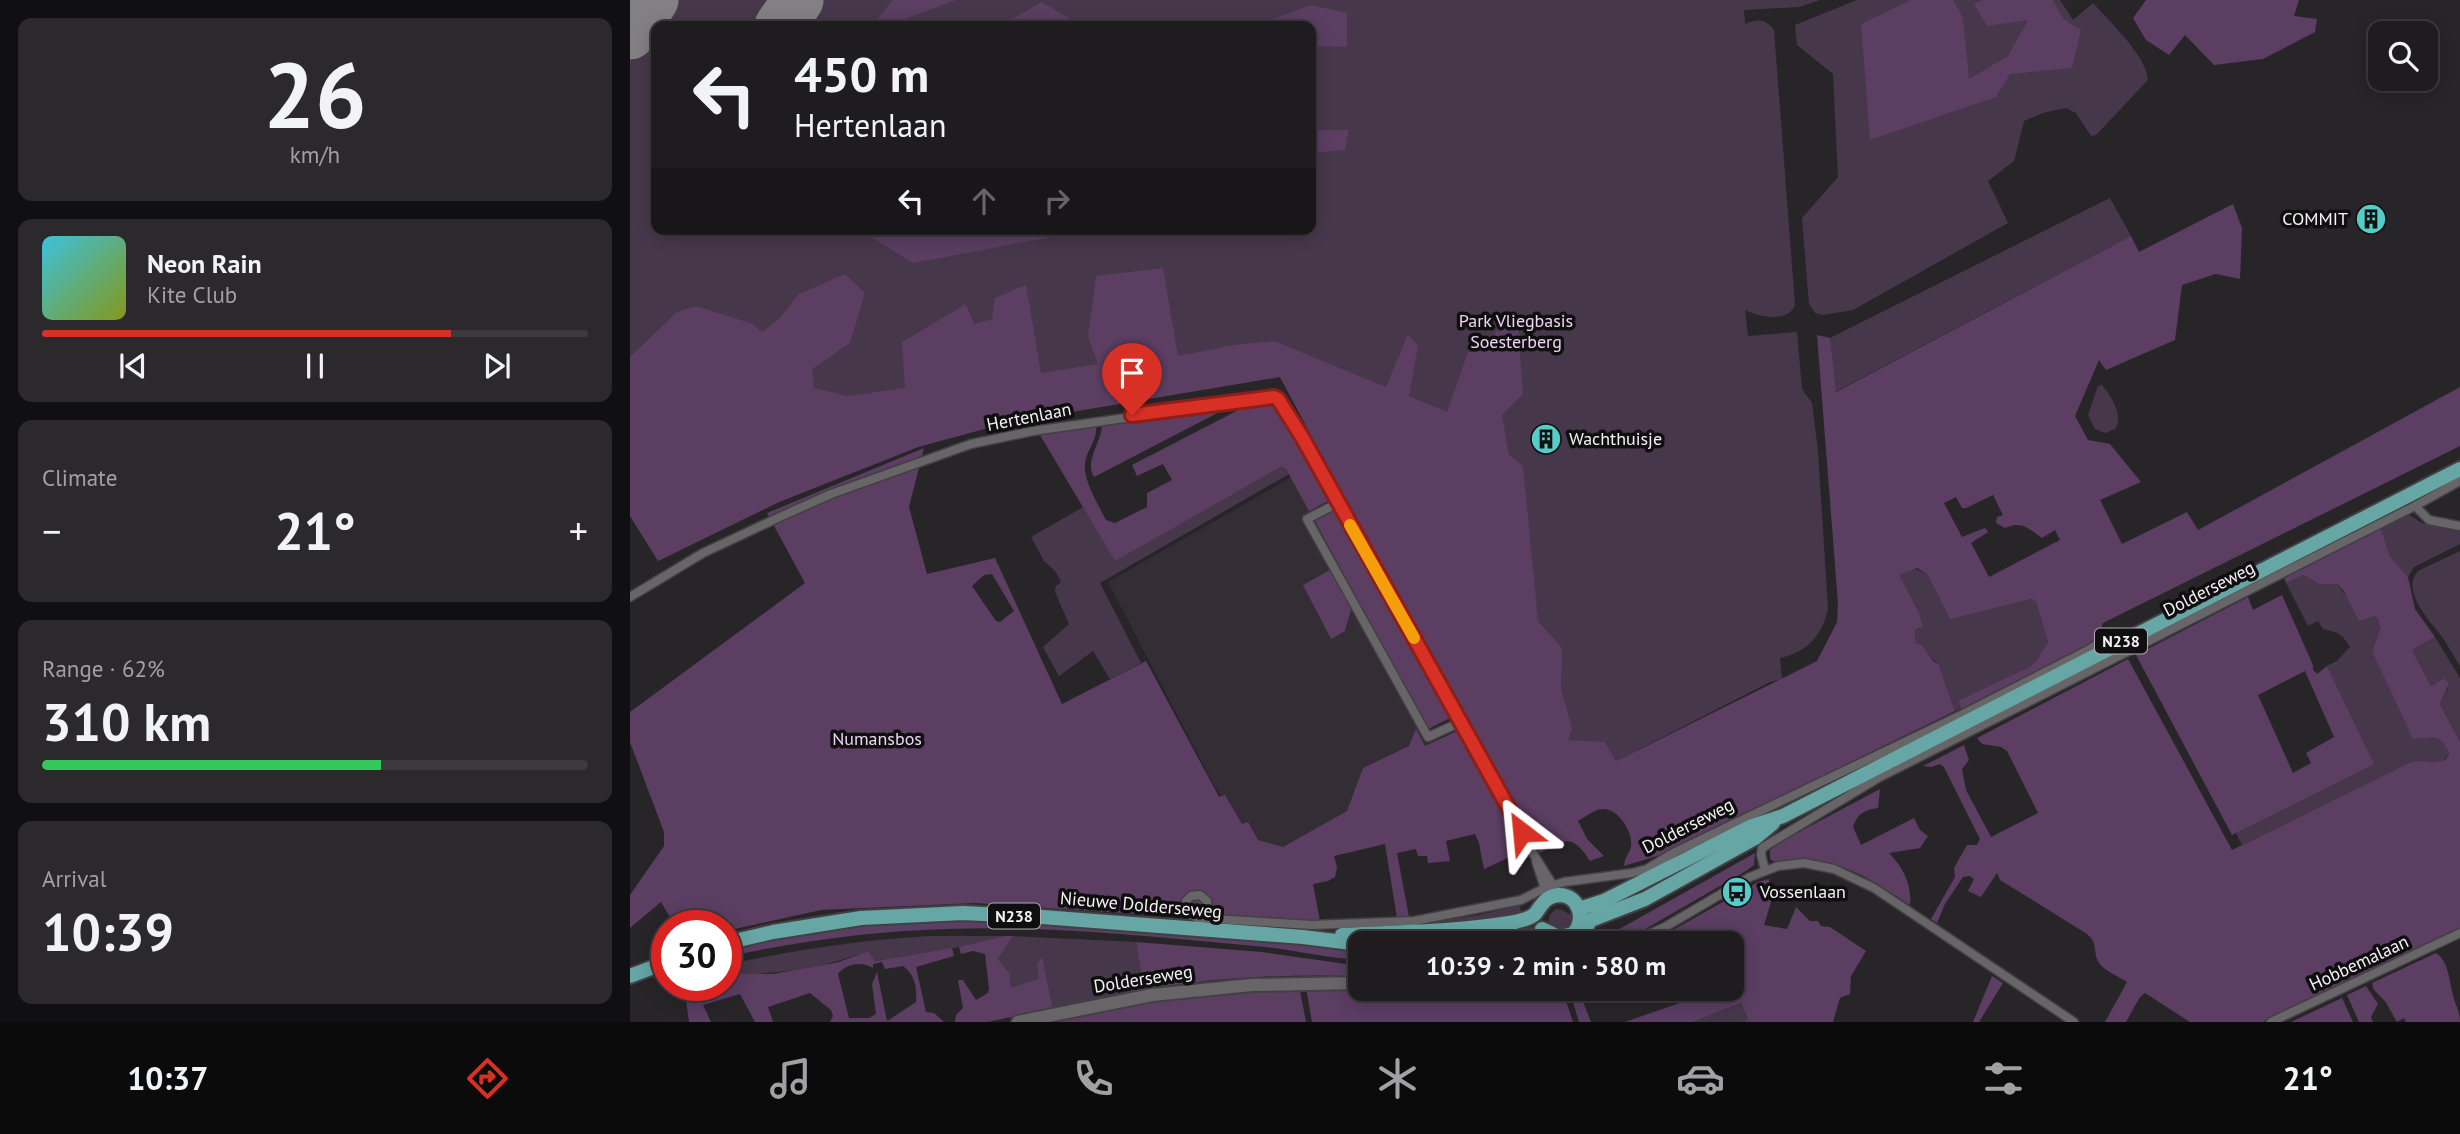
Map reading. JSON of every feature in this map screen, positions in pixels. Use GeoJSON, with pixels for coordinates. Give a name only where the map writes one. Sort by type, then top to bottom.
{"type":"FeatureCollection","features":[{"type":"Feature","properties":{"kind":"main road","name":"Dolderseweg"},"geometry":{"type":"LineString","coordinates":[[1578,906],[1612,896],[1750,827],[1783,816],[2460,469]]}},
{"type":"Feature","properties":{"kind":"main road","name":"Dolderseweg"},"geometry":{"type":"LineString","coordinates":[[1581,931],[1591,920],[1645,899],[1755,838],[1783,816]]}},
{"type":"Feature","properties":{"kind":"main road"},"geometry":{"type":"LineString","coordinates":[[1544,931],[1541,918],[1549,897],[1566,896],[1578,906],[1580,922],[1577,931]]}},
{"type":"Feature","properties":{"kind":"main road","name":"Nieuwe Dolderseweg"},"geometry":{"type":"LineString","coordinates":[[1303,937],[1486,926],[1529,918],[1549,897]]}},
{"type":"Feature","properties":{"kind":"main road","name":"Nieuwe Dolderseweg"},"geometry":{"type":"LineString","coordinates":[[742,940],[822,923],[929,914],[1042,917],[1348,943]]}},
{"type":"Feature","properties":{"kind":"main road"},"geometry":{"type":"LineString","coordinates":[[630,976],[651,968]]}},
{"type":"Feature","properties":{"kind":"main road","name":"Dolderseweg"},"geometry":{"type":"LineString","coordinates":[[1018,1022],[1164,993],[1252,985],[1348,984]]}},
{"type":"Feature","properties":{"kind":"street","name":"Hertenlaan"},"geometry":{"type":"LineString","coordinates":[[630,597],[703,553],[831,494],[971,444],[1033,430],[1274,397],[1278,399],[1302,437],[1461,722],[1534,855],[1549,897]]}},
{"type":"Feature","properties":{"kind":"street","name":"Dolderseweg"},"geometry":{"type":"LineString","coordinates":[[1765,870],[1762,848],[1878,778],[2416,506],[2460,481]]}},
{"type":"Feature","properties":{"kind":"street"},"geometry":{"type":"LineString","coordinates":[[1338,503],[1307,519],[1428,737],[1461,722]]}},
{"type":"Feature","properties":{"kind":"street"},"geometry":{"type":"LineString","coordinates":[[2416,506],[2429,520],[2460,526]]}},
{"type":"Feature","properties":{"kind":"street","name":"Dolderseweg"},"geometry":{"type":"LineString","coordinates":[[1203,917],[1268,924],[1312,925],[1414,921],[1549,897],[1647,869],[1675,852],[1961,715],[2090,649],[2106,639],[2110,633]]}},
{"type":"Feature","properties":{"kind":"street"},"geometry":{"type":"LineString","coordinates":[[1656,931],[1734,884],[1765,870],[1791,863],[1834,869],[1854,877],[2074,1022]]}},
{"type":"Feature","properties":{"kind":"street","name":"Hobbemalaan"},"geometry":{"type":"LineString","coordinates":[[2271,1022],[2460,933]]}},
{"type":"Feature","properties":{"kind":"shaded area"},"geometry":{"type":"Polygon","coordinates":[[[1299,473],[1447,756],[1283,848],[1252,843],[1215,787],[1108,582],[1299,473]]]}},
{"type":"Feature","properties":{"kind":"green space","name":"Park Vliegbasis Soesterberg"},"geometry":{"type":"Polygon","coordinates":[[[630,0],[1820,0],[1799,7],[1744,10],[1745,24],[1761,21],[1774,30],[1795,305],[1792,311],[1773,317],[1745,310],[1748,336],[1797,332],[1802,389],[1812,403],[1818,451],[1828,609],[1822,627],[1806,647],[1780,658],[1782,679],[1770,682],[1616,761],[1605,742],[1513,813],[1280,377],[1006,423],[918,447],[779,502],[658,561],[630,514],[630,0]]]}},
{"type":"Feature","properties":{"kind":"green space"},"geometry":{"type":"Polygon","coordinates":[[[893,0],[956,0],[899,21],[876,21],[893,0]]]}},
{"type":"Feature","properties":{"kind":"green space"},"geometry":{"type":"Polygon","coordinates":[[[1857,0],[2060,0],[2073,20],[2093,3],[2134,50],[2146,70],[2148,80],[2096,135],[2091,136],[2076,113],[2066,108],[2024,121],[2014,161],[1988,181],[2008,223],[1853,310],[1822,315],[1815,313],[1809,304],[1802,218],[1838,177],[1833,74],[1797,45],[1795,25],[1857,0]]]}},
{"type":"Feature","properties":{"kind":"green space"},"geometry":{"type":"Polygon","coordinates":[[[1911,0],[1953,0],[1963,18],[1969,79],[2008,56],[2028,20],[1987,26],[1974,4],[1983,0],[2053,0],[2063,19],[2081,30],[2072,68],[2010,74],[1996,97],[1870,140],[1861,24],[1911,0]]]}},
{"type":"Feature","properties":{"kind":"green space"},"geometry":{"type":"Polygon","coordinates":[[[2146,0],[2299,0],[2294,16],[2317,19],[2315,32],[2263,59],[2214,65],[2185,35],[2169,55],[2146,40],[2133,18],[2146,0]]]}},
{"type":"Feature","properties":{"kind":"green space"},"geometry":{"type":"Polygon","coordinates":[[[1042,2],[1074,21],[1012,21],[1042,2]]]}},
{"type":"Feature","properties":{"kind":"green space"},"geometry":{"type":"Polygon","coordinates":[[[1311,5],[1347,13],[1347,47],[1316,46],[1316,21],[1268,21],[1311,5]]]}},
{"type":"Feature","properties":{"kind":"green space"},"geometry":{"type":"Polygon","coordinates":[[[1316,130],[1349,130],[1345,150],[1316,153],[1316,130]]]}},
{"type":"Feature","properties":{"kind":"green space"},"geometry":{"type":"Polygon","coordinates":[[[2110,198],[2131,236],[1835,392],[1830,338],[2110,198]]]}},
{"type":"Feature","properties":{"kind":"green space"},"geometry":{"type":"Polygon","coordinates":[[[2233,204],[2242,228],[2240,279],[2216,274],[2182,285],[2175,340],[2106,370],[2099,360],[2075,416],[2088,440],[2110,444],[2141,482],[2100,500],[2122,544],[2187,512],[2198,530],[2460,387],[2460,446],[2103,623],[2098,637],[2087,645],[1961,709],[1958,701],[2029,667],[2036,661],[2048,642],[2036,602],[2032,599],[1950,619],[1927,574],[1917,568],[1899,575],[1918,610],[1923,627],[1915,630],[1916,644],[1922,645],[1939,665],[1955,711],[1660,855],[1624,866],[1631,846],[1630,834],[1614,812],[1603,809],[1578,821],[1587,839],[1604,856],[1590,861],[1578,846],[1568,841],[1540,853],[1513,813],[1280,377],[1006,423],[918,447],[779,502],[658,561],[630,516],[630,357],[677,312],[696,306],[753,324],[762,332],[778,320],[799,294],[845,274],[865,293],[850,343],[812,369],[814,388],[848,396],[905,388],[902,342],[966,304],[974,324],[992,319],[995,298],[1026,285],[1041,373],[1098,364],[1088,337],[1096,276],[1163,268],[1178,356],[1233,345],[1274,341],[1386,387],[1408,334],[1418,346],[1409,396],[1447,412],[1468,352],[1484,351],[1502,322],[1518,326],[1523,394],[1502,415],[1509,455],[1523,466],[1538,621],[1562,648],[1561,688],[1572,729],[1568,740],[1605,742],[1616,761],[1817,661],[1837,622],[1838,603],[1817,335],[1830,338],[1836,392],[2131,236],[2139,252],[2233,204]],[[1993,495],[1966,508],[1962,508],[1956,497],[1944,503],[1962,537],[1985,528],[1988,532],[1971,543],[1989,577],[2060,540],[2055,530],[2042,538],[2021,525],[2005,528],[1996,523],[1997,517],[2003,515],[1993,495]]]}},
{"type":"Feature","properties":{"kind":"green space"},"geometry":{"type":"Polygon","coordinates":[[[868,235],[1062,235],[913,263],[868,235]]]}},
{"type":"Feature","properties":{"kind":"green space"},"geometry":{"type":"Polygon","coordinates":[[[2102,385],[2112,400],[2118,418],[2115,429],[2105,433],[2095,429],[2088,415],[2098,386],[2102,385]]]}},
{"type":"Feature","properties":{"kind":"green space"},"geometry":{"type":"Polygon","coordinates":[[[1261,402],[1276,406],[1280,410],[1330,500],[1309,511],[1286,469],[1281,467],[1115,561],[1040,435],[1096,425],[1085,463],[1086,477],[1106,520],[1115,523],[1147,507],[1147,493],[1172,480],[1163,464],[1137,476],[1132,465],[1248,405],[1261,402]]]}},
{"type":"Feature","properties":{"kind":"green space"},"geometry":{"type":"Polygon","coordinates":[[[1231,406],[1094,477],[1091,471],[1102,424],[1231,406]]]}},
{"type":"Feature","properties":{"kind":"green space","name":"Numansbos"},"geometry":{"type":"Polygon","coordinates":[[[924,448],[909,507],[927,574],[995,558],[1062,704],[1146,661],[1219,797],[1225,795],[1242,824],[1248,822],[1258,840],[1283,847],[1347,811],[1363,768],[1409,746],[1416,729],[1425,746],[1457,731],[1523,851],[1484,869],[1475,834],[1446,841],[1450,861],[1428,863],[1427,856],[1418,856],[1416,849],[1397,853],[1409,917],[1397,918],[1385,844],[1334,856],[1337,867],[1335,877],[1313,884],[1320,921],[1164,916],[975,903],[821,910],[742,927],[742,910],[666,910],[661,902],[630,928],[630,895],[664,846],[664,832],[630,742],[630,712],[805,583],[767,513],[924,448]],[[992,574],[984,575],[972,586],[996,621],[1000,622],[1014,611],[992,574]]]}},
{"type":"Feature","properties":{"kind":"green space"},"geometry":{"type":"Polygon","coordinates":[[[1281,467],[1289,474],[1100,583],[1141,663],[1110,679],[1093,651],[1059,676],[1043,647],[1069,624],[1055,592],[1056,586],[1061,582],[1055,571],[1044,561],[1031,537],[1083,507],[1115,560],[1281,467]]]}},
{"type":"Feature","properties":{"kind":"green space"},"geometry":{"type":"Polygon","coordinates":[[[1335,510],[1450,718],[1428,729],[1315,521],[1335,510]]]}},
{"type":"Feature","properties":{"kind":"green space"},"geometry":{"type":"Polygon","coordinates":[[[2409,515],[2422,523],[2460,531],[2460,544],[2414,567],[2408,577],[2390,556],[2381,529],[2409,515]]]}},
{"type":"Feature","properties":{"kind":"green space"},"geometry":{"type":"Polygon","coordinates":[[[2381,529],[2390,556],[2408,577],[2415,609],[2435,637],[2412,650],[2431,686],[2444,678],[2449,684],[2440,704],[2460,742],[2460,929],[2263,1022],[2190,1022],[2145,993],[2126,1022],[2105,1022],[2127,982],[2100,964],[2093,941],[2087,934],[2000,880],[1997,873],[1981,897],[1968,891],[1974,879],[1970,876],[1963,877],[1945,904],[1937,923],[1931,919],[1955,877],[1954,868],[1967,845],[1977,845],[1980,839],[1944,767],[1940,764],[1923,766],[1964,745],[1969,760],[1962,769],[1966,790],[1991,837],[2038,813],[2007,751],[2001,747],[1982,744],[1977,738],[2128,659],[2232,850],[2411,762],[2438,762],[2446,759],[2449,754],[2440,740],[2413,739],[2372,651],[2380,629],[2378,619],[2374,616],[2359,621],[2337,584],[2319,584],[2303,575],[2286,583],[2284,578],[2381,529]]]}},
{"type":"Feature","properties":{"kind":"green space"},"geometry":{"type":"Polygon","coordinates":[[[2460,551],[2460,666],[2419,606],[2413,579],[2418,571],[2460,551]]]}},
{"type":"Feature","properties":{"kind":"green space"},"geometry":{"type":"Polygon","coordinates":[[[1913,568],[1927,574],[1950,618],[2033,599],[2048,642],[2036,661],[1958,702],[1961,709],[1955,711],[1939,665],[1916,644],[1915,630],[1921,628],[1918,609],[1898,575],[1913,568]]]}},
{"type":"Feature","properties":{"kind":"green space"},"geometry":{"type":"Polygon","coordinates":[[[1330,570],[1351,609],[1345,631],[1331,639],[1303,585],[1330,570]]]}},
{"type":"Feature","properties":{"kind":"green space"},"geometry":{"type":"Polygon","coordinates":[[[2303,575],[2315,582],[2337,584],[2348,599],[2368,617],[2374,616],[2378,619],[2380,629],[2372,651],[2429,737],[2442,742],[2449,754],[2441,763],[2411,762],[2242,845],[2236,833],[2373,763],[2327,666],[2337,661],[2350,647],[2342,636],[2323,629],[2318,621],[2308,626],[2286,583],[2303,575]]]}},
{"type":"Feature","properties":{"kind":"green space"},"geometry":{"type":"Polygon","coordinates":[[[2282,595],[2313,670],[2317,674],[2327,666],[2374,764],[2232,835],[2136,655],[2248,597],[2253,610],[2282,595]],[[2305,671],[2258,695],[2293,773],[2311,763],[2306,753],[2334,737],[2305,671]]]}},
{"type":"Feature","properties":{"kind":"green space"},"geometry":{"type":"Polygon","coordinates":[[[2435,637],[2460,678],[2460,742],[2440,704],[2448,688],[2444,678],[2431,686],[2412,650],[2435,637]]]}},
{"type":"Feature","properties":{"kind":"green space"},"geometry":{"type":"Polygon","coordinates":[[[1880,789],[1878,808],[1862,813],[1853,827],[1861,845],[1914,818],[1920,830],[1928,836],[1920,848],[1889,853],[1906,877],[1910,890],[1910,905],[1866,878],[1842,867],[1817,862],[1780,863],[1770,859],[1770,850],[1782,841],[1880,789]]]}},
{"type":"Feature","properties":{"kind":"green space"},"geometry":{"type":"Polygon","coordinates":[[[1755,853],[1754,865],[1746,871],[1642,931],[1616,931],[1755,853]]]}},
{"type":"Feature","properties":{"kind":"green space"},"geometry":{"type":"Polygon","coordinates":[[[1769,879],[1771,902],[1764,925],[1787,929],[1796,907],[1810,921],[1818,921],[1821,926],[1830,927],[1866,951],[1851,976],[1850,994],[1840,998],[1833,1022],[1744,1022],[1748,1019],[1741,1003],[1693,1022],[1625,1022],[1685,1001],[1744,1001],[1744,931],[1675,929],[1758,882],[1769,879]]]}},
{"type":"Feature","properties":{"kind":"green space"},"geometry":{"type":"Polygon","coordinates":[[[1520,905],[1521,917],[1400,926],[1479,915],[1520,905]]]}},
{"type":"Feature","properties":{"kind":"green space"},"geometry":{"type":"Polygon","coordinates":[[[1556,909],[1573,916],[1566,930],[1548,922],[1556,909]]]}},
{"type":"Feature","properties":{"kind":"green space"},"geometry":{"type":"Polygon","coordinates":[[[950,917],[1348,946],[1348,959],[1268,947],[1140,936],[986,928],[864,935],[742,954],[742,947],[845,925],[950,917]]]}},
{"type":"Feature","properties":{"kind":"green space"},"geometry":{"type":"Polygon","coordinates":[[[1004,936],[966,946],[874,961],[868,951],[798,970],[742,973],[742,962],[853,943],[904,938],[1004,936]]]}},
{"type":"Feature","properties":{"kind":"green space"},"geometry":{"type":"Polygon","coordinates":[[[1013,936],[1136,942],[1144,990],[1053,1008],[1042,956],[1037,964],[1038,979],[1011,989],[1010,974],[998,959],[1013,936]]]}},
{"type":"Feature","properties":{"kind":"green space"},"geometry":{"type":"Polygon","coordinates":[[[1013,936],[998,959],[1010,974],[1011,988],[1038,979],[1037,964],[1042,956],[1053,1008],[988,1022],[955,1022],[956,1015],[963,1008],[958,980],[963,980],[976,1000],[988,993],[989,988],[985,954],[973,951],[961,954],[959,947],[1013,936]]]}},
{"type":"Feature","properties":{"kind":"green space"},"geometry":{"type":"Polygon","coordinates":[[[1136,942],[1262,952],[1348,964],[1348,976],[1252,977],[1144,990],[1136,942]]]}},
{"type":"Feature","properties":{"kind":"green space"},"geometry":{"type":"Polygon","coordinates":[[[952,948],[954,956],[916,967],[926,1012],[934,1013],[944,1022],[830,1022],[833,1016],[831,1010],[810,993],[768,1007],[773,1022],[755,1022],[742,998],[742,973],[773,974],[839,962],[868,951],[875,961],[952,948]],[[882,962],[873,964],[873,968],[864,964],[845,967],[838,974],[849,1018],[869,1018],[876,1014],[872,984],[877,972],[887,1021],[916,1002],[914,982],[903,966],[885,969],[882,962]]]}},
{"type":"Feature","properties":{"kind":"green space"},"geometry":{"type":"Polygon","coordinates":[[[2436,953],[2446,966],[2460,1022],[2406,1022],[2404,1018],[2397,1022],[2372,983],[2436,953]]]}},
{"type":"Feature","properties":{"kind":"green space"},"geometry":{"type":"Polygon","coordinates":[[[1992,976],[2003,983],[1979,1022],[1973,1022],[1992,976]]]}},
{"type":"Feature","properties":{"kind":"green space"},"geometry":{"type":"Polygon","coordinates":[[[1299,986],[1306,1022],[1037,1022],[1138,1001],[1299,986]]]}},
{"type":"Feature","properties":{"kind":"green space"},"geometry":{"type":"Polygon","coordinates":[[[2366,986],[2378,1004],[2371,1017],[2373,1022],[2359,1022],[2347,995],[2366,986]]]}},
{"type":"Feature","properties":{"kind":"green space"},"geometry":{"type":"Polygon","coordinates":[[[1306,988],[1348,989],[1348,1001],[1566,1001],[1573,1022],[1312,1022],[1306,988]]]}},
{"type":"Feature","properties":{"kind":"green space"},"geometry":{"type":"Polygon","coordinates":[[[2342,998],[2353,1022],[2291,1022],[2342,998]]]}},
{"type":"Feature","properties":{"kind":"green space"},"geometry":{"type":"Polygon","coordinates":[[[686,1001],[716,1001],[703,1005],[711,1022],[689,1022],[686,1001]]]}},
{"type":"Feature","properties":{"kind":"green space"},"geometry":{"type":"Polygon","coordinates":[[[1573,1001],[1583,1001],[1591,1022],[1579,1022],[1573,1001]]]}},
{"type":"Feature","properties":{"kind":"green space"},"geometry":{"type":"Polygon","coordinates":[[[1741,1003],[1748,1020],[1744,1022],[1693,1022],[1741,1003]]]}},
{"type":"Feature","properties":{"kind":"runway"},"geometry":{"type":"LineString","coordinates":[[630,34],[653,0]]}},
{"type":"Feature","properties":{"kind":"runway"},"geometry":{"type":"LineString","coordinates":[[783,21],[798,0]]}},
{"type":"Feature","properties":{"kind":"slow traffic"},"geometry":{"type":"LineString","coordinates":[[1350,525],[1414,638]]}},
{"type":"Feature","properties":{"kind":"place","name":"COMMIT"},"geometry":{"type":"Point","coordinates":[2371,219]}},
{"type":"Feature","properties":{"kind":"place","name":"Wachthuisje"},"geometry":{"type":"Point","coordinates":[1546,439]}},
{"type":"Feature","properties":{"kind":"place","name":"Vossenlaan"},"geometry":{"type":"Point","coordinates":[1737,892]}},
{"type":"Feature","properties":{"kind":"route"},"geometry":{"type":"LineString","coordinates":[[1132,415],[1274,397],[1278,399],[1302,437],[1522,832]]}}]}
